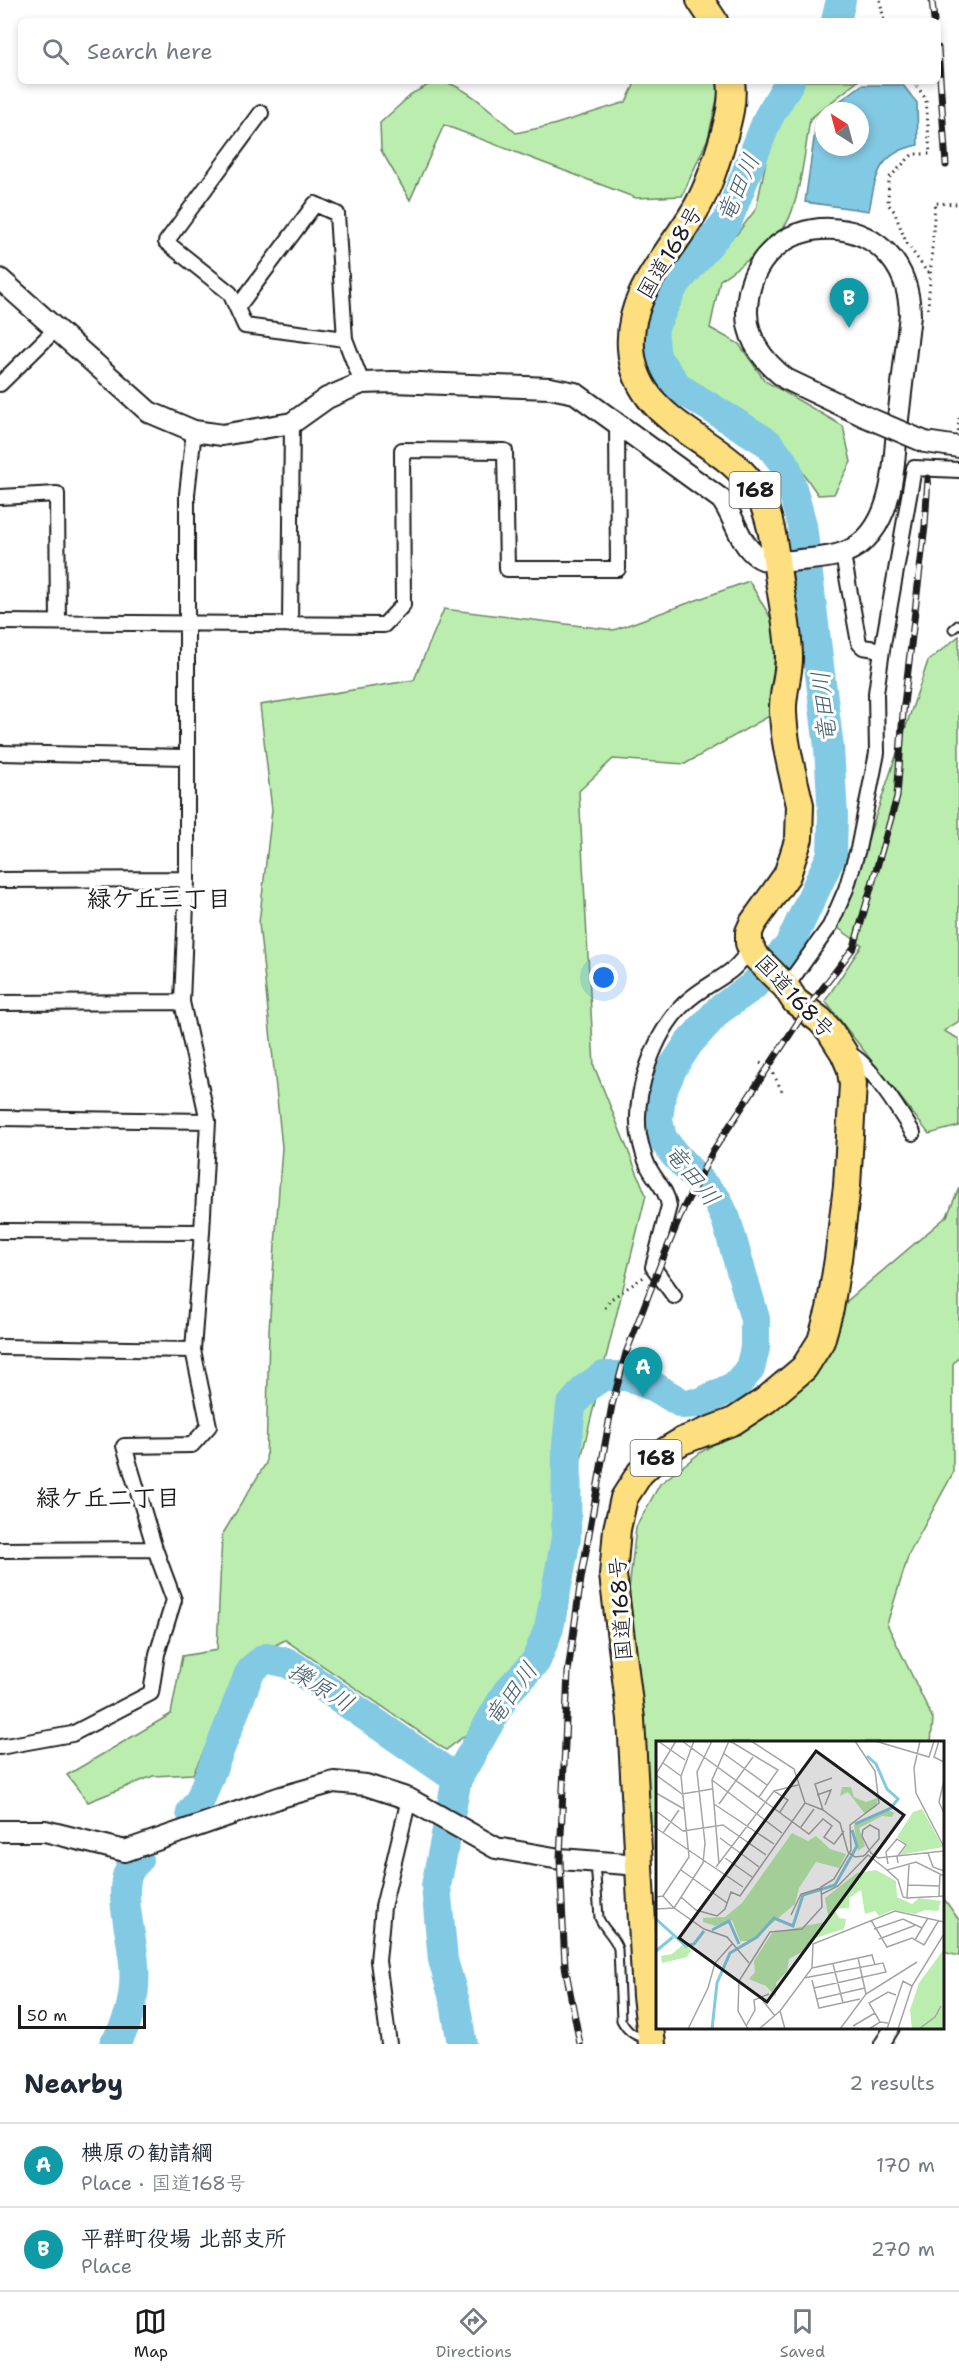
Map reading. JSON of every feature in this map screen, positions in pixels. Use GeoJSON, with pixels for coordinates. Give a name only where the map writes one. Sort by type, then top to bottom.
{"type":"FeatureCollection","features":[{"type":"Feature","properties":{"kind":"highway"},"geometry":{"type":"LineString","coordinates":[[700,0],[712,18]]}},
{"type":"Feature","properties":{"kind":"highway","name":"国道168号"},"geometry":{"type":"LineString","coordinates":[[651,2041],[631,1719],[613,1575],[617,1529],[624,1498],[640,1473],[659,1455],[682,1441],[734,1421],[766,1400],[804,1368],[820,1341],[830,1309],[837,1269],[847,1186],[853,1084],[844,1053],[830,1031],[820,1020],[795,1002],[782,982],[753,952],[749,944],[749,932],[787,875],[799,838],[800,805],[784,729],[783,710],[788,668],[788,638],[784,561],[760,498],[748,479],[734,465],[660,411],[644,390],[635,372],[631,349],[634,311],[642,292],[697,206],[709,180],[727,124],[731,103],[731,84]]}},
{"type":"Feature","properties":{"kind":"street"},"geometry":{"type":"LineString","coordinates":[[261,114],[166,242],[230,293],[245,326],[345,339]]}},
{"type":"Feature","properties":{"kind":"street"},"geometry":{"type":"LineString","coordinates":[[237,308],[315,204],[337,214],[345,339],[362,383]]}},
{"type":"Feature","properties":{"kind":"street"},"geometry":{"type":"LineString","coordinates":[[0,279],[148,411],[194,431],[222,435],[292,423],[327,398],[362,383],[393,382],[550,388],[575,393],[721,499],[755,556],[765,560],[784,561],[838,556],[870,534],[886,504],[892,475],[910,315],[910,299],[902,273],[887,253],[878,244],[854,232],[826,228],[811,230],[796,235],[773,250],[755,276],[749,290],[747,320],[752,338],[766,361],[786,379],[864,416],[925,442],[959,447]]}},
{"type":"Feature","properties":{"kind":"street"},"geometry":{"type":"LineString","coordinates":[[0,384],[57,328]]}},
{"type":"Feature","properties":{"kind":"street"},"geometry":{"type":"LineString","coordinates":[[290,625],[292,423]]}},
{"type":"Feature","properties":{"kind":"street"},"geometry":{"type":"LineString","coordinates":[[0,622],[384,625],[403,605],[402,450],[505,451],[507,569],[618,569],[617,423]]}},
{"type":"Feature","properties":{"kind":"street"},"geometry":{"type":"LineString","coordinates":[[0,1747],[72,1734],[151,1693],[157,1654],[174,1600],[155,1549],[124,1446],[192,1445],[209,1426],[193,1350],[208,1121],[182,1002],[186,879],[187,494],[194,431]]}},
{"type":"Feature","properties":{"kind":"street"},"geometry":{"type":"LineString","coordinates":[[782,982],[830,926],[846,889],[858,849],[877,753],[876,693],[882,650],[914,468],[959,470]]}},
{"type":"Feature","properties":{"kind":"street"},"geometry":{"type":"LineString","coordinates":[[0,497],[57,494],[58,622]]}},
{"type":"Feature","properties":{"kind":"street"},"geometry":{"type":"LineString","coordinates":[[838,556],[859,643],[863,647],[882,650]]}},
{"type":"Feature","properties":{"kind":"street"},"geometry":{"type":"LineString","coordinates":[[0,753],[185,757]]}},
{"type":"Feature","properties":{"kind":"street"},"geometry":{"type":"LineString","coordinates":[[0,880],[186,879]]}},
{"type":"Feature","properties":{"kind":"street"},"geometry":{"type":"LineString","coordinates":[[674,1296],[653,1267],[669,1206],[668,1197],[648,1166],[639,1134],[640,1099],[647,1066],[668,1024],[682,1005],[753,952]]}},
{"type":"Feature","properties":{"kind":"street"},"geometry":{"type":"LineString","coordinates":[[0,1003],[182,1002]]}},
{"type":"Feature","properties":{"kind":"street"},"geometry":{"type":"LineString","coordinates":[[844,1053],[849,1053],[861,1061],[892,1100],[913,1133]]}},
{"type":"Feature","properties":{"kind":"street"},"geometry":{"type":"LineString","coordinates":[[0,1118],[208,1121]]}},
{"type":"Feature","properties":{"kind":"street"},"geometry":{"type":"LineString","coordinates":[[0,1231],[202,1232]]}},
{"type":"Feature","properties":{"kind":"street"},"geometry":{"type":"LineString","coordinates":[[0,1347],[193,1350]]}},
{"type":"Feature","properties":{"kind":"street"},"geometry":{"type":"LineString","coordinates":[[0,1550],[155,1549]]}},
{"type":"Feature","properties":{"kind":"street"},"geometry":{"type":"LineString","coordinates":[[0,1831],[45,1831],[125,1851],[281,1797],[334,1782],[366,1785],[409,1799],[496,1848],[560,1859],[640,1865]]}},
{"type":"Feature","properties":{"kind":"street"},"geometry":{"type":"LineString","coordinates":[[389,2044],[378,1961],[383,1907],[409,1799]]}},
{"type":"Feature","properties":{"kind":"street"},"geometry":{"type":"LineString","coordinates":[[882,2044],[891,2029]]}},
{"type":"Feature","properties":{"kind":"lane"},"geometry":{"type":"LineString","coordinates":[[595,1862],[599,1918],[616,1942],[618,1949],[621,2020],[626,2030],[651,2041]]}},
{"type":"Feature","properties":{"kind":"path"},"geometry":{"type":"LineString","coordinates":[[880,0],[883,18]]}},
{"type":"Feature","properties":{"kind":"path"},"geometry":{"type":"LineString","coordinates":[[915,84],[926,99],[930,154],[913,154],[889,178],[888,204],[894,211],[906,242],[927,272],[932,272]]}},
{"type":"Feature","properties":{"kind":"path"},"geometry":{"type":"LineString","coordinates":[[931,282],[935,203],[959,204]]}},
{"type":"Feature","properties":{"kind":"path"},"geometry":{"type":"LineString","coordinates":[[760,1063],[770,1067],[782,1091]]}},
{"type":"Feature","properties":{"kind":"path"},"geometry":{"type":"LineString","coordinates":[[605,1308],[611,1299],[637,1282],[653,1267]]}},
{"type":"Feature","properties":{"kind":"green space"},"geometry":{"type":"Polygon","coordinates":[[[430,84],[449,84],[457,87],[489,109],[516,133],[553,125],[626,102],[635,84],[719,84],[720,86],[708,138],[682,196],[636,198],[444,125],[410,200],[381,150],[380,123],[413,93],[430,84]]]}},
{"type":"Feature","properties":{"kind":"green space"},"geometry":{"type":"Polygon","coordinates":[[[797,84],[854,84],[831,102],[815,102],[815,115],[810,119],[801,175],[789,218],[771,241],[720,280],[710,328],[739,344],[765,381],[843,426],[851,462],[834,494],[818,495],[777,435],[683,383],[663,355],[660,331],[678,292],[711,250],[737,234],[756,209],[773,128],[797,84]]]}},
{"type":"Feature","properties":{"kind":"green space"},"geometry":{"type":"Polygon","coordinates":[[[749,581],[776,627],[771,715],[685,764],[613,759],[579,791],[594,1066],[646,1195],[524,1690],[446,1750],[285,1640],[246,1661],[193,1774],[153,1776],[88,1802],[67,1775],[171,1714],[182,1656],[217,1650],[222,1535],[266,1463],[269,1330],[282,1147],[259,923],[272,810],[260,705],[414,680],[444,609],[614,630],[749,581]]]}},
{"type":"Feature","properties":{"kind":"green space"},"geometry":{"type":"Polygon","coordinates":[[[959,636],[959,1021],[944,1031],[959,1039],[959,1126],[929,1134],[825,1001],[862,945],[838,928],[928,661],[959,636]]]}},
{"type":"Feature","properties":{"kind":"green space"},"geometry":{"type":"Polygon","coordinates":[[[959,1188],[959,1356],[953,1364],[953,1473],[909,1554],[887,1624],[933,1719],[931,1741],[656,1741],[656,1829],[648,1822],[628,1600],[636,1527],[660,1484],[701,1452],[780,1405],[827,1351],[847,1301],[947,1216],[959,1188]]]}},
{"type":"Feature","properties":{"kind":"green space"},"geometry":{"type":"Polygon","coordinates":[[[944,1899],[959,1920],[959,1956],[944,1952],[944,1899]]]}},
{"type":"Feature","properties":{"kind":"water"},"geometry":{"type":"Polygon","coordinates":[[[862,85],[903,85],[917,103],[918,145],[894,154],[881,168],[869,211],[805,202],[815,132],[815,156],[869,156],[869,102],[838,102],[862,85]]]}},
{"type":"Feature","properties":{"kind":"waterway","name":"竜田川"},"geometry":{"type":"LineString","coordinates":[[837,18],[841,0]]}},
{"type":"Feature","properties":{"kind":"waterway","name":"竜田川"},"geometry":{"type":"LineString","coordinates":[[462,2044],[455,2002],[443,1960],[436,1886],[457,1779],[507,1692],[536,1661],[549,1628],[566,1538],[567,1444],[571,1406],[587,1387],[603,1376],[627,1376],[655,1387],[683,1404],[700,1403],[735,1386],[750,1369],[755,1348],[755,1319],[726,1219],[717,1200],[662,1138],[658,1120],[661,1094],[673,1067],[689,1043],[719,1010],[753,986],[789,946],[832,854],[833,816],[829,748],[802,525],[786,466],[768,443],[679,388],[656,358],[653,329],[673,287],[727,222],[768,118],[788,84]]}},
{"type":"Feature","properties":{"kind":"waterway","name":"擽原川"},"geometry":{"type":"LineString","coordinates":[[191,1812],[200,1800],[249,1674],[266,1658],[288,1663],[296,1668],[457,1779]]}},
{"type":"Feature","properties":{"kind":"waterway","name":"擽原川"},"geometry":{"type":"LineString","coordinates":[[114,2044],[125,2026],[133,1996],[134,1964],[125,1891],[129,1871],[138,1860]]}},
{"type":"Feature","properties":{"kind":"railway"},"geometry":{"type":"LineString","coordinates":[[932,0],[934,18]]}},
{"type":"Feature","properties":{"kind":"railway"},"geometry":{"type":"LineString","coordinates":[[940,84],[946,165]]}},
{"type":"Feature","properties":{"kind":"railway"},"geometry":{"type":"LineString","coordinates":[[580,2044],[565,1966],[560,1859],[568,1672],[581,1579],[612,1405],[626,1353],[657,1273],[684,1207],[713,1151],[806,1010],[854,947],[897,797],[903,713],[925,526],[928,478]]}},
{"type":"Feature","properties":{"kind":"place","name":"平群町役場 北部支所"},"geometry":{"type":"Point","coordinates":[849,328]}},
{"type":"Feature","properties":{"kind":"place","name":"椣原の勧請綱"},"geometry":{"type":"Point","coordinates":[643,1397]}},
{"type":"Feature","properties":{"kind":"district","name":"緑ケ丘三丁目"},"geometry":{"type":"Point","coordinates":[159,899]}},
{"type":"Feature","properties":{"kind":"district","name":"緑ケ丘二丁目"},"geometry":{"type":"Point","coordinates":[108,1498]}}]}
